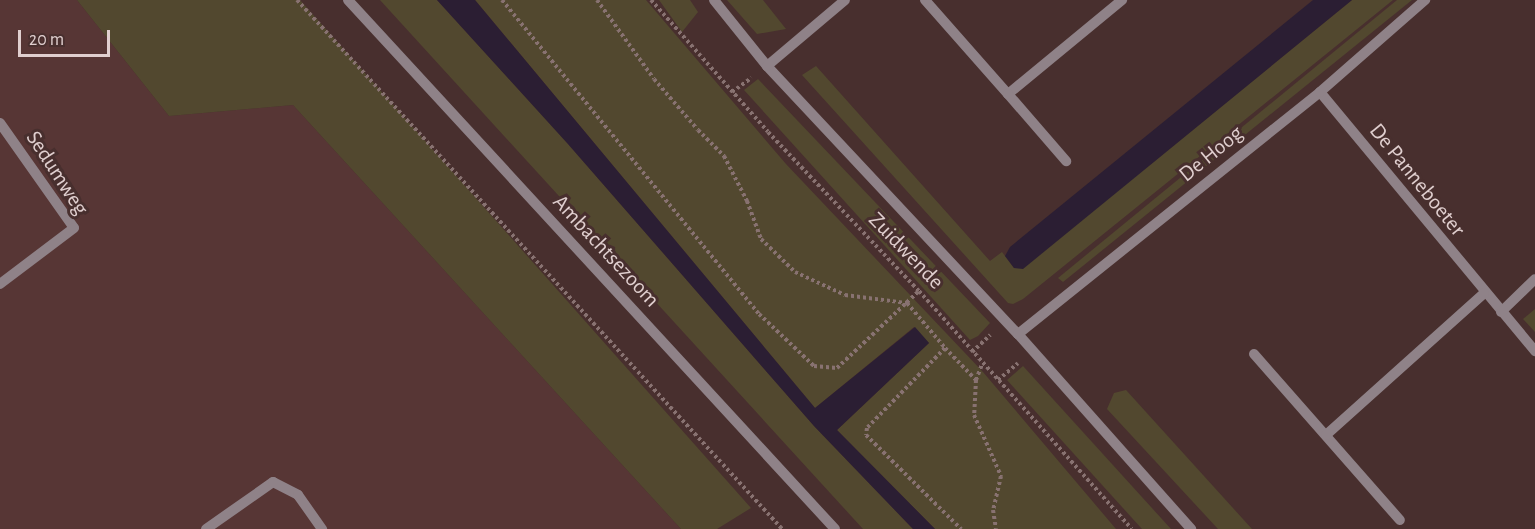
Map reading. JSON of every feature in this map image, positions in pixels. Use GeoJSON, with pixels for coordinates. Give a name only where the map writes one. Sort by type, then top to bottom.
{"type":"FeatureCollection","features":[{"type":"Feature","properties":{"kind":"street","name":"Ambachtsezoom"},"geometry":{"type":"LineString","coordinates":[[348,0],[835,529]]}},
{"type":"Feature","properties":{"kind":"street","name":"Zuidwende"},"geometry":{"type":"LineString","coordinates":[[714,0],[767,66],[1018,334],[1191,529]]}},
{"type":"Feature","properties":{"kind":"street"},"geometry":{"type":"LineString","coordinates":[[767,66],[845,0]]}},
{"type":"Feature","properties":{"kind":"street"},"geometry":{"type":"LineString","coordinates":[[925,0],[1066,161]]}},
{"type":"Feature","properties":{"kind":"street"},"geometry":{"type":"LineString","coordinates":[[1008,94],[1122,0]]}},
{"type":"Feature","properties":{"kind":"street","name":"De Hoog"},"geometry":{"type":"LineString","coordinates":[[1018,334],[1320,92],[1425,0]]}},
{"type":"Feature","properties":{"kind":"street","name":"De Panneboeter"},"geometry":{"type":"LineString","coordinates":[[1320,92],[1484,293],[1535,351]]}},
{"type":"Feature","properties":{"kind":"street","name":"Sedumweg"},"geometry":{"type":"LineString","coordinates":[[0,123],[74,228],[0,284]]}},
{"type":"Feature","properties":{"kind":"street"},"geometry":{"type":"LineString","coordinates":[[1501,312],[1535,279]]}},
{"type":"Feature","properties":{"kind":"street"},"geometry":{"type":"LineString","coordinates":[[1326,435],[1484,293]]}},
{"type":"Feature","properties":{"kind":"street"},"geometry":{"type":"LineString","coordinates":[[1254,354],[1400,520]]}},
{"type":"Feature","properties":{"kind":"street"},"geometry":{"type":"LineString","coordinates":[[206,529],[273,482],[298,495],[322,529]]}},
{"type":"Feature","properties":{"kind":"path"},"geometry":{"type":"LineString","coordinates":[[297,0],[782,529]]}},
{"type":"Feature","properties":{"kind":"path"},"geometry":{"type":"LineString","coordinates":[[502,0],[759,315],[814,366],[837,368],[919,291]]}},
{"type":"Feature","properties":{"kind":"path"},"geometry":{"type":"LineString","coordinates":[[597,0],[654,79],[724,156],[747,201],[761,239],[795,272],[845,295],[907,303],[976,380]]}},
{"type":"Feature","properties":{"kind":"path","name":"Zuidwende"},"geometry":{"type":"LineString","coordinates":[[651,0],[768,132],[919,291],[1132,529]]}},
{"type":"Feature","properties":{"kind":"path"},"geometry":{"type":"LineString","coordinates":[[945,348],[867,428],[866,435],[961,529]]}},
{"type":"Feature","properties":{"kind":"path"},"geometry":{"type":"LineString","coordinates":[[982,363],[976,380],[974,415],[1001,476],[993,510],[996,529]]}},
{"type":"Feature","properties":{"kind":"shaded area"},"geometry":{"type":"Polygon","coordinates":[[[0,0],[77,0],[169,116],[293,105],[681,529],[0,529],[0,0]]]}},
{"type":"Feature","properties":{"kind":"shaded area"},"geometry":{"type":"Polygon","coordinates":[[[77,0],[300,0],[751,508],[717,529],[681,529],[293,105],[169,116],[77,0]]]}},
{"type":"Feature","properties":{"kind":"shaded area"},"geometry":{"type":"Polygon","coordinates":[[[380,0],[437,0],[568,144],[814,426],[913,529],[863,529],[380,0]]]}},
{"type":"Feature","properties":{"kind":"shaded area"},"geometry":{"type":"Polygon","coordinates":[[[437,0],[475,0],[815,408],[915,327],[929,343],[837,430],[935,529],[913,529],[814,426],[568,144],[437,0]]]}},
{"type":"Feature","properties":{"kind":"shaded area"},"geometry":{"type":"Polygon","coordinates":[[[475,0],[646,0],[786,164],[983,372],[1116,529],[935,529],[837,430],[929,343],[914,327],[815,408],[475,0]]]}},
{"type":"Feature","properties":{"kind":"shaded area"},"geometry":{"type":"Polygon","coordinates":[[[659,0],[690,0],[698,12],[682,32],[659,0]]]}},
{"type":"Feature","properties":{"kind":"shaded area"},"geometry":{"type":"Polygon","coordinates":[[[727,0],[763,0],[786,29],[757,34],[727,0]]]}},
{"type":"Feature","properties":{"kind":"shaded area"},"geometry":{"type":"Polygon","coordinates":[[[1313,0],[1352,0],[1023,269],[1014,268],[1005,256],[1010,247],[1313,0]]]}},
{"type":"Feature","properties":{"kind":"shaded area"},"geometry":{"type":"Polygon","coordinates":[[[1352,0],[1393,0],[1023,299],[1013,304],[1008,303],[802,75],[816,66],[990,261],[1002,252],[1014,268],[1152,163],[1352,0]]]}},
{"type":"Feature","properties":{"kind":"shaded area"},"geometry":{"type":"Polygon","coordinates":[[[1397,0],[1412,0],[1063,282],[1058,278],[1397,0]]]}},
{"type":"Feature","properties":{"kind":"shaded area"},"geometry":{"type":"Polygon","coordinates":[[[758,79],[990,323],[978,336],[970,340],[744,90],[758,79]]]}},
{"type":"Feature","properties":{"kind":"shaded area"},"geometry":{"type":"Polygon","coordinates":[[[1535,309],[1535,332],[1523,319],[1535,309]]]}},
{"type":"Feature","properties":{"kind":"shaded area"},"geometry":{"type":"Polygon","coordinates":[[[1023,366],[1171,529],[1142,529],[1007,380],[1023,366]]]}},
{"type":"Feature","properties":{"kind":"shaded area"},"geometry":{"type":"Polygon","coordinates":[[[1126,390],[1252,529],[1218,529],[1107,409],[1114,393],[1126,390]]]}}]}
